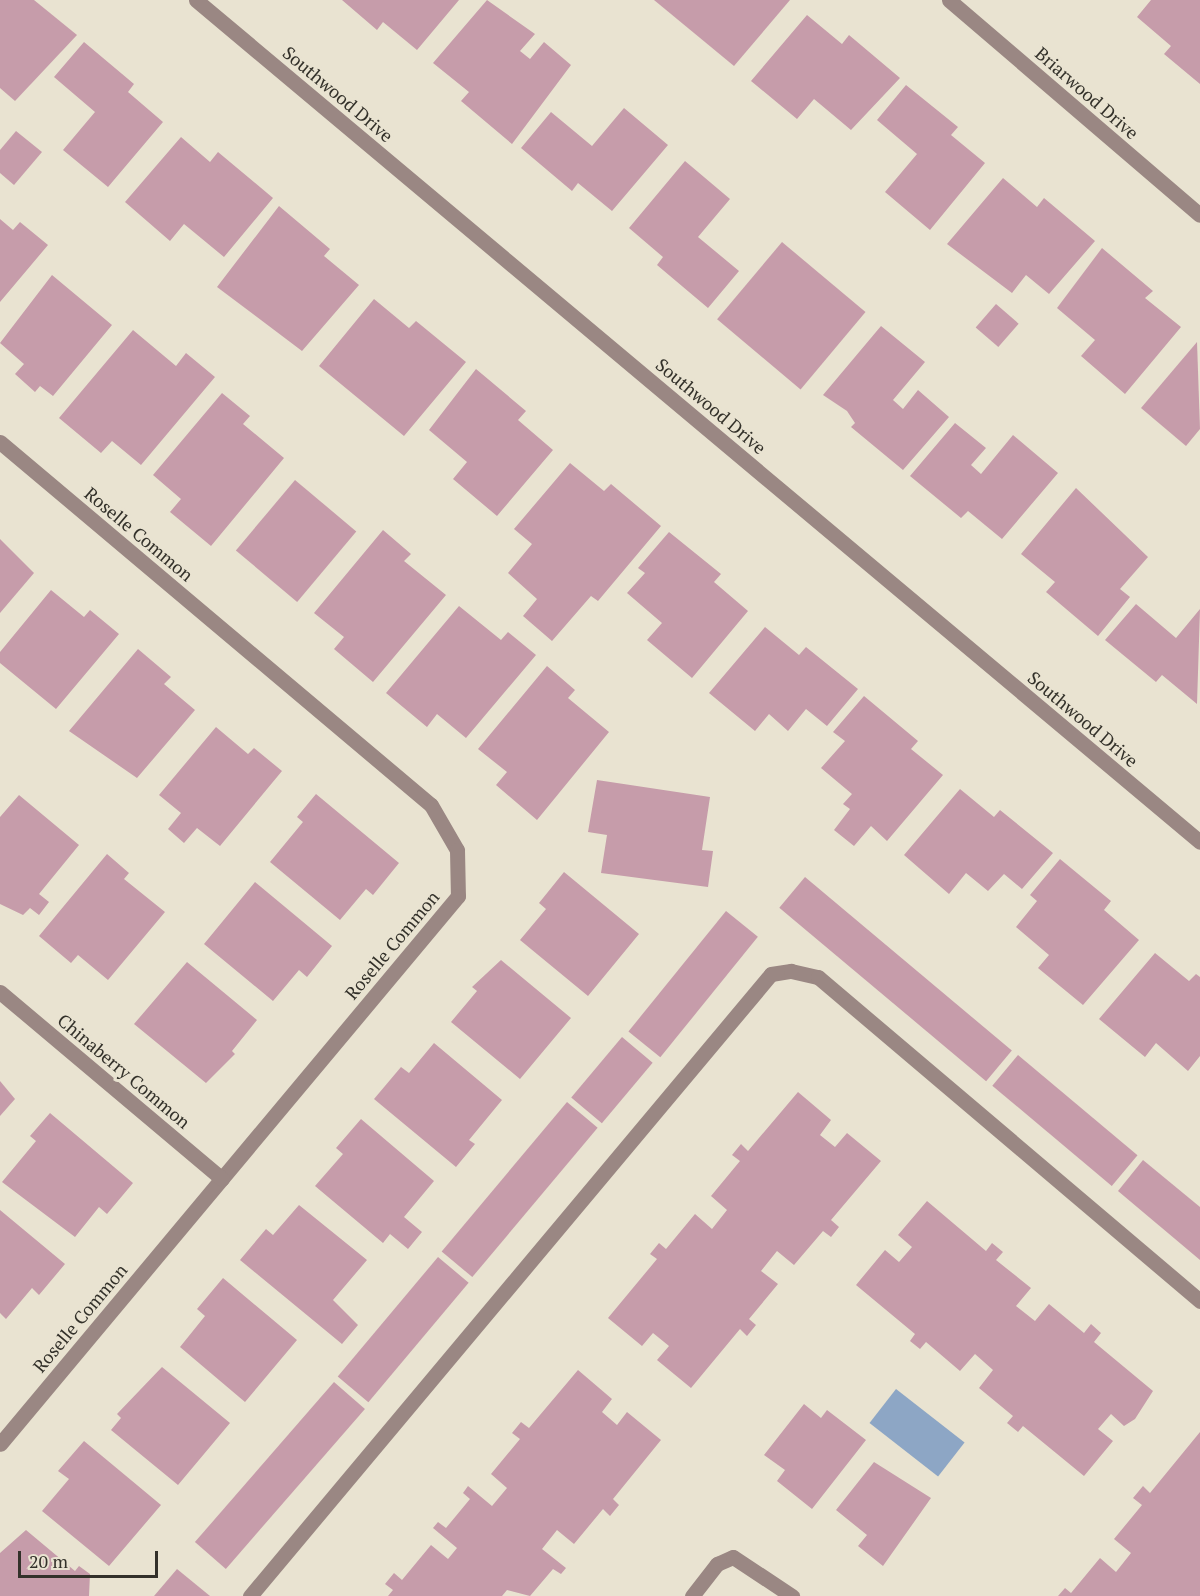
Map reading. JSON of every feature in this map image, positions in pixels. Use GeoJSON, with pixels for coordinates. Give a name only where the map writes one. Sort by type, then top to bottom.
{"type":"FeatureCollection","features":[{"type":"Feature","properties":{"kind":"street","name":"Southwood Drive"},"geometry":{"type":"LineString","coordinates":[[196,0],[1200,842]]}},
{"type":"Feature","properties":{"kind":"street","name":"Briarwood Drive"},"geometry":{"type":"LineString","coordinates":[[949,0],[1200,215]]}},
{"type":"Feature","properties":{"kind":"street","name":"Roselle Common"},"geometry":{"type":"LineString","coordinates":[[0,442],[431,805],[457,850],[458,896],[0,1444]]}},
{"type":"Feature","properties":{"kind":"street"},"geometry":{"type":"LineString","coordinates":[[250,1596],[771,974],[791,971],[818,977],[1200,1301]]}},
{"type":"Feature","properties":{"kind":"street","name":"Chinaberry Common"},"geometry":{"type":"LineString","coordinates":[[0,992],[222,1179]]}},
{"type":"Feature","properties":{"kind":"street"},"geometry":{"type":"LineString","coordinates":[[692,1596],[717,1564],[733,1557],[792,1596]]}},
{"type":"Feature","properties":{"kind":"water"},"geometry":{"type":"Polygon","coordinates":[[[896,1389],[965,1443],[938,1476],[870,1423],[896,1389]]]}},
{"type":"Feature","properties":{"kind":"building"},"geometry":{"type":"Polygon","coordinates":[[[0,0],[34,0],[77,35],[15,101],[0,88],[0,0]]]}},
{"type":"Feature","properties":{"kind":"building"},"geometry":{"type":"Polygon","coordinates":[[[342,0],[459,0],[417,50],[383,22],[377,30],[342,0]]]}},
{"type":"Feature","properties":{"kind":"building"},"geometry":{"type":"Polygon","coordinates":[[[487,0],[535,34],[520,51],[530,59],[544,42],[571,65],[512,144],[461,101],[469,92],[433,63],[487,0]]]}},
{"type":"Feature","properties":{"kind":"building"},"geometry":{"type":"Polygon","coordinates":[[[654,0],[790,0],[734,66],[654,0]]]}},
{"type":"Feature","properties":{"kind":"building"},"geometry":{"type":"Polygon","coordinates":[[[1151,0],[1200,0],[1200,84],[1164,54],[1171,46],[1137,17],[1151,0]]]}},
{"type":"Feature","properties":{"kind":"building"},"geometry":{"type":"Polygon","coordinates":[[[807,15],[842,44],[849,35],[900,78],[851,130],[814,99],[797,119],[751,81],[807,15]]]}},
{"type":"Feature","properties":{"kind":"building"},"geometry":{"type":"Polygon","coordinates":[[[84,42],[134,84],[128,92],[163,122],[108,187],[63,150],[95,112],[54,77],[84,42]]]}},
{"type":"Feature","properties":{"kind":"building"},"geometry":{"type":"Polygon","coordinates":[[[906,85],[958,127],[951,135],[985,163],[930,230],[885,192],[917,154],[877,120],[906,85]]]}},
{"type":"Feature","properties":{"kind":"building"},"geometry":{"type":"Polygon","coordinates":[[[624,108],[668,145],[612,211],[578,183],[572,191],[521,148],[551,112],[592,146],[624,108]]]}},
{"type":"Feature","properties":{"kind":"building"},"geometry":{"type":"Polygon","coordinates":[[[16,131],[42,152],[14,185],[0,173],[0,150],[16,131]]]}},
{"type":"Feature","properties":{"kind":"building"},"geometry":{"type":"Polygon","coordinates":[[[181,137],[210,162],[218,152],[273,198],[224,257],[184,224],[170,241],[125,202],[181,137]]]}},
{"type":"Feature","properties":{"kind":"building"},"geometry":{"type":"Polygon","coordinates":[[[685,161],[730,199],[698,237],[739,271],[708,308],[657,265],[663,257],[629,228],[685,161]]]}},
{"type":"Feature","properties":{"kind":"building"},"geometry":{"type":"Polygon","coordinates":[[[1003,178],[1037,207],[1044,198],[1095,241],[1049,294],[1026,275],[1012,293],[947,244],[1003,178]]]}},
{"type":"Feature","properties":{"kind":"building"},"geometry":{"type":"Polygon","coordinates":[[[279,206],[330,249],[324,256],[359,285],[302,351],[217,287],[279,206]]]}},
{"type":"Feature","properties":{"kind":"building"},"geometry":{"type":"Polygon","coordinates":[[[0,219],[13,230],[20,222],[48,245],[0,302],[0,219]]]}},
{"type":"Feature","properties":{"kind":"building"},"geometry":{"type":"Polygon","coordinates":[[[782,242],[865,312],[801,389],[717,319],[782,242]]]}},
{"type":"Feature","properties":{"kind":"building"},"geometry":{"type":"Polygon","coordinates":[[[1102,248],[1153,291],[1145,298],[1181,327],[1125,394],[1081,356],[1095,340],[1057,308],[1102,248]]]}},
{"type":"Feature","properties":{"kind":"building"},"geometry":{"type":"Polygon","coordinates":[[[52,275],[112,325],[53,396],[40,386],[35,392],[15,374],[24,364],[0,343],[52,275]]]}},
{"type":"Feature","properties":{"kind":"building"},"geometry":{"type":"Polygon","coordinates":[[[374,299],[409,328],[416,321],[466,362],[404,436],[319,366],[374,299]]]}},
{"type":"Feature","properties":{"kind":"building"},"geometry":{"type":"Polygon","coordinates":[[[996,304],[1019,324],[998,347],[976,327],[996,304]]]}},
{"type":"Feature","properties":{"kind":"building"},"geometry":{"type":"Polygon","coordinates":[[[881,326],[925,362],[893,400],[903,409],[918,390],[949,417],[903,470],[851,427],[855,423],[847,411],[823,395],[881,326]]]}},
{"type":"Feature","properties":{"kind":"building"},"geometry":{"type":"Polygon","coordinates":[[[133,330],[176,366],[186,353],[215,377],[141,465],[112,441],[101,453],[59,418],[133,330]]]}},
{"type":"Feature","properties":{"kind":"building"},"geometry":{"type":"Polygon","coordinates":[[[1197,342],[1200,429],[1186,446],[1141,408],[1197,342]]]}},
{"type":"Feature","properties":{"kind":"building"},"geometry":{"type":"Polygon","coordinates":[[[476,369],[526,411],[518,420],[553,450],[497,516],[453,479],[467,462],[429,430],[476,369]]]}},
{"type":"Feature","properties":{"kind":"building"},"geometry":{"type":"Polygon","coordinates":[[[222,393],[250,416],[243,424],[284,458],[211,546],[170,512],[181,499],[153,475],[222,393]]]}},
{"type":"Feature","properties":{"kind":"building"},"geometry":{"type":"Polygon","coordinates":[[[955,423],[986,448],[971,465],[981,474],[1013,435],[1058,473],[1002,539],[968,511],[961,518],[910,476],[955,423]]]}},
{"type":"Feature","properties":{"kind":"building"},"geometry":{"type":"Polygon","coordinates":[[[570,463],[604,491],[611,484],[661,526],[598,601],[591,596],[552,641],[523,616],[537,599],[508,573],[532,544],[514,529],[570,463]]]}},
{"type":"Feature","properties":{"kind":"building"},"geometry":{"type":"Polygon","coordinates":[[[295,480],[356,531],[297,602],[236,550],[295,480]]]}},
{"type":"Feature","properties":{"kind":"building"},"geometry":{"type":"Polygon","coordinates":[[[1076,488],[1148,557],[1120,589],[1130,597],[1098,636],[1046,592],[1055,582],[1021,554],[1076,488]]]}},
{"type":"Feature","properties":{"kind":"building"},"geometry":{"type":"Polygon","coordinates":[[[383,530],[411,554],[404,561],[446,595],[373,682],[334,649],[344,637],[314,613],[383,530]]]}},
{"type":"Feature","properties":{"kind":"building"},"geometry":{"type":"Polygon","coordinates":[[[669,532],[721,574],[714,582],[748,611],[692,678],[647,640],[662,623],[627,593],[645,573],[638,568],[669,532]]]}},
{"type":"Feature","properties":{"kind":"building"},"geometry":{"type":"Polygon","coordinates":[[[0,539],[34,573],[0,613],[0,539]]]}},
{"type":"Feature","properties":{"kind":"building"},"geometry":{"type":"Polygon","coordinates":[[[51,590],[84,617],[90,610],[119,634],[56,709],[0,663],[0,652],[51,590]]]}},
{"type":"Feature","properties":{"kind":"building"},"geometry":{"type":"Polygon","coordinates":[[[1136,604],[1176,638],[1200,609],[1197,704],[1162,675],[1156,682],[1105,640],[1136,604]]]}},
{"type":"Feature","properties":{"kind":"building"},"geometry":{"type":"Polygon","coordinates":[[[459,606],[501,640],[508,632],[536,655],[466,738],[437,714],[427,727],[386,693],[459,606]]]}},
{"type":"Feature","properties":{"kind":"building"},"geometry":{"type":"Polygon","coordinates":[[[765,627],[799,655],[806,647],[858,689],[827,726],[806,709],[788,731],[769,714],[755,731],[709,693],[765,627]]]}},
{"type":"Feature","properties":{"kind":"building"},"geometry":{"type":"Polygon","coordinates":[[[138,649],[171,677],[164,684],[195,710],[137,778],[69,731],[138,649]]]}},
{"type":"Feature","properties":{"kind":"building"},"geometry":{"type":"Polygon","coordinates":[[[547,666],[575,690],[568,698],[609,732],[537,820],[496,785],[507,772],[478,749],[547,666]]]}},
{"type":"Feature","properties":{"kind":"building"},"geometry":{"type":"Polygon","coordinates":[[[864,696],[918,741],[911,749],[943,775],[887,841],[871,826],[854,846],[834,830],[850,809],[843,804],[852,794],[821,768],[845,741],[833,732],[864,696]]]}},
{"type":"Feature","properties":{"kind":"building"},"geometry":{"type":"Polygon","coordinates":[[[216,727],[248,754],[254,748],[282,771],[220,846],[197,828],[184,843],[168,829],[181,813],[159,795],[216,727]]]}},
{"type":"Feature","properties":{"kind":"building"},"geometry":{"type":"Polygon","coordinates":[[[597,780],[710,797],[702,850],[713,851],[708,887],[601,873],[607,835],[588,832],[597,780]]]}},
{"type":"Feature","properties":{"kind":"building"},"geometry":{"type":"Polygon","coordinates":[[[960,789],[994,817],[1000,810],[1053,853],[1022,889],[1004,874],[988,891],[966,873],[949,894],[904,855],[960,789]]]}},
{"type":"Feature","properties":{"kind":"building"},"geometry":{"type":"Polygon","coordinates":[[[316,794],[399,863],[373,895],[366,889],[340,920],[270,862],[303,822],[297,817],[316,794]]]}},
{"type":"Feature","properties":{"kind":"building"},"geometry":{"type":"Polygon","coordinates":[[[19,795],[79,845],[39,894],[49,902],[39,915],[30,908],[23,915],[0,904],[0,817],[19,795]]]}},
{"type":"Feature","properties":{"kind":"building"},"geometry":{"type":"Polygon","coordinates":[[[107,854],[129,873],[124,879],[165,912],[108,980],[78,955],[71,963],[39,936],[107,854]]]}},
{"type":"Feature","properties":{"kind":"building"},"geometry":{"type":"Polygon","coordinates":[[[1060,859],[1111,901],[1104,910],[1139,940],[1083,1005],[1038,968],[1049,955],[1016,927],[1037,901],[1030,895],[1060,859]]]}},
{"type":"Feature","properties":{"kind":"building"},"geometry":{"type":"Polygon","coordinates":[[[564,872],[639,934],[588,996],[520,940],[546,909],[539,903],[564,872]]]}},
{"type":"Feature","properties":{"kind":"building"},"geometry":{"type":"Polygon","coordinates":[[[805,877],[1012,1051],[986,1081],[779,908],[805,877]]]}},
{"type":"Feature","properties":{"kind":"building"},"geometry":{"type":"Polygon","coordinates":[[[255,882],[332,946],[307,977],[299,970],[273,1001],[204,944],[255,882]]]}},
{"type":"Feature","properties":{"kind":"building"},"geometry":{"type":"Polygon","coordinates":[[[726,911],[758,937],[660,1057],[628,1031],[726,911]]]}},
{"type":"Feature","properties":{"kind":"building"},"geometry":{"type":"Polygon","coordinates":[[[1155,953],[1189,981],[1196,974],[1200,977],[1200,1056],[1188,1071],[1156,1043],[1145,1057],[1099,1019],[1155,953]]]}},
{"type":"Feature","properties":{"kind":"building"},"geometry":{"type":"Polygon","coordinates":[[[501,960],[571,1018],[520,1079],[451,1022],[477,991],[472,987],[501,960]]]}},
{"type":"Feature","properties":{"kind":"building"},"geometry":{"type":"Polygon","coordinates":[[[187,962],[257,1020],[232,1051],[235,1054],[206,1083],[134,1024],[187,962]]]}},
{"type":"Feature","properties":{"kind":"building"},"geometry":{"type":"Polygon","coordinates":[[[622,1037],[653,1063],[602,1123],[571,1098],[622,1037]]]}},
{"type":"Feature","properties":{"kind":"building"},"geometry":{"type":"Polygon","coordinates":[[[434,1043],[502,1100],[469,1140],[475,1144],[456,1167],[374,1099],[401,1067],[409,1073],[434,1043]]]}},
{"type":"Feature","properties":{"kind":"building"},"geometry":{"type":"Polygon","coordinates":[[[1018,1055],[1138,1155],[1112,1186],[992,1086],[1018,1055]]]}},
{"type":"Feature","properties":{"kind":"building"},"geometry":{"type":"Polygon","coordinates":[[[0,1081],[15,1099],[0,1116],[0,1081]]]}},
{"type":"Feature","properties":{"kind":"building"},"geometry":{"type":"Polygon","coordinates":[[[798,1092],[831,1120],[820,1135],[835,1147],[847,1133],[881,1161],[831,1220],[839,1227],[831,1237],[823,1231],[794,1265],[777,1251],[761,1271],[778,1284],[749,1319],[756,1325],[747,1336],[740,1329],[691,1388],[657,1360],[669,1346],[653,1333],[642,1346],[608,1318],[657,1259],[650,1254],[659,1243],[666,1249],[695,1214],[712,1229],[727,1210],[711,1196],[740,1161],[732,1155],[741,1144],[748,1151],[798,1092]]]}},
{"type":"Feature","properties":{"kind":"building"},"geometry":{"type":"Polygon","coordinates":[[[567,1102],[598,1128],[472,1277],[442,1251],[567,1102]]]}},
{"type":"Feature","properties":{"kind":"building"},"geometry":{"type":"Polygon","coordinates":[[[50,1113],[133,1183],[107,1214],[99,1207],[75,1237],[2,1182],[36,1141],[30,1136],[50,1113]]]}},
{"type":"Feature","properties":{"kind":"building"},"geometry":{"type":"Polygon","coordinates":[[[361,1119],[434,1181],[404,1217],[422,1232],[408,1249],[390,1234],[383,1243],[315,1186],[343,1154],[336,1148],[361,1119]]]}},
{"type":"Feature","properties":{"kind":"building"},"geometry":{"type":"Polygon","coordinates":[[[1143,1160],[1200,1207],[1200,1260],[1118,1191],[1143,1160]]]}},
{"type":"Feature","properties":{"kind":"building"},"geometry":{"type":"Polygon","coordinates":[[[927,1201],[986,1251],[992,1243],[1003,1252],[996,1260],[1031,1288],[1016,1306],[1035,1321],[1049,1304],[1084,1333],[1091,1324],[1101,1333],[1094,1342],[1153,1391],[1135,1419],[1124,1426],[1111,1414],[1098,1429],[1113,1441],[1084,1476],[1023,1426],[1018,1432],[1007,1423],[1013,1416],[979,1388],[993,1370],[975,1354],[960,1371],[926,1342],[920,1349],[910,1341],[915,1334],[856,1285],[885,1250],[899,1262],[912,1247],[898,1235],[927,1201]]]}},
{"type":"Feature","properties":{"kind":"building"},"geometry":{"type":"Polygon","coordinates":[[[299,1205],[367,1260],[333,1300],[358,1325],[342,1344],[240,1260],[266,1229],[273,1235],[299,1205]]]}},
{"type":"Feature","properties":{"kind":"building"},"geometry":{"type":"Polygon","coordinates":[[[0,1210],[65,1264],[39,1295],[32,1288],[6,1319],[0,1313],[0,1210]]]}},
{"type":"Feature","properties":{"kind":"building"},"geometry":{"type":"Polygon","coordinates":[[[438,1257],[469,1283],[368,1402],[338,1377],[438,1257]]]}},
{"type":"Feature","properties":{"kind":"building"},"geometry":{"type":"Polygon","coordinates":[[[223,1278],[297,1340],[245,1402],[180,1347],[205,1316],[197,1309],[223,1278]]]}},
{"type":"Feature","properties":{"kind":"building"},"geometry":{"type":"Polygon","coordinates":[[[162,1367],[230,1423],[178,1485],[111,1430],[121,1418],[117,1414],[162,1367]]]}},
{"type":"Feature","properties":{"kind":"building"},"geometry":{"type":"Polygon","coordinates":[[[578,1370],[612,1399],[602,1412],[617,1425],[627,1412],[661,1440],[613,1499],[619,1505],[610,1516],[603,1509],[574,1544],[557,1530],[542,1549],[566,1568],[561,1574],[553,1569],[530,1596],[507,1590],[502,1596],[388,1596],[393,1590],[385,1584],[394,1573],[402,1580],[431,1545],[448,1559],[457,1548],[433,1528],[438,1522],[446,1528],[470,1499],[463,1493],[468,1486],[492,1506],[507,1488],[491,1474],[520,1439],[512,1433],[521,1422],[529,1428],[578,1370]]]}},
{"type":"Feature","properties":{"kind":"building"},"geometry":{"type":"Polygon","coordinates":[[[334,1382],[365,1409],[226,1569],[195,1542],[334,1382]]]}},
{"type":"Feature","properties":{"kind":"building"},"geometry":{"type":"Polygon","coordinates":[[[804,1404],[821,1418],[827,1410],[866,1440],[812,1509],[777,1481],[785,1470],[764,1455],[804,1404]]]}},
{"type":"Feature","properties":{"kind":"building"},"geometry":{"type":"Polygon","coordinates":[[[1200,1432],[1200,1596],[1058,1596],[1065,1588],[1071,1593],[1100,1558],[1116,1572],[1131,1553],[1114,1539],[1142,1505],[1133,1498],[1143,1486],[1150,1493],[1200,1432]]]}},
{"type":"Feature","properties":{"kind":"building"},"geometry":{"type":"Polygon","coordinates":[[[84,1441],[161,1505],[109,1566],[42,1511],[69,1479],[58,1471],[84,1441]]]}},
{"type":"Feature","properties":{"kind":"building"},"geometry":{"type":"Polygon","coordinates":[[[874,1462],[931,1498],[883,1566],[858,1546],[867,1535],[836,1510],[874,1462]]]}},
{"type":"Feature","properties":{"kind":"building"},"geometry":{"type":"Polygon","coordinates":[[[26,1530],[75,1571],[79,1566],[90,1574],[89,1596],[0,1596],[0,1553],[26,1530]]]}},
{"type":"Feature","properties":{"kind":"building"},"geometry":{"type":"Polygon","coordinates":[[[177,1569],[210,1596],[154,1596],[177,1569]]]}}]}
